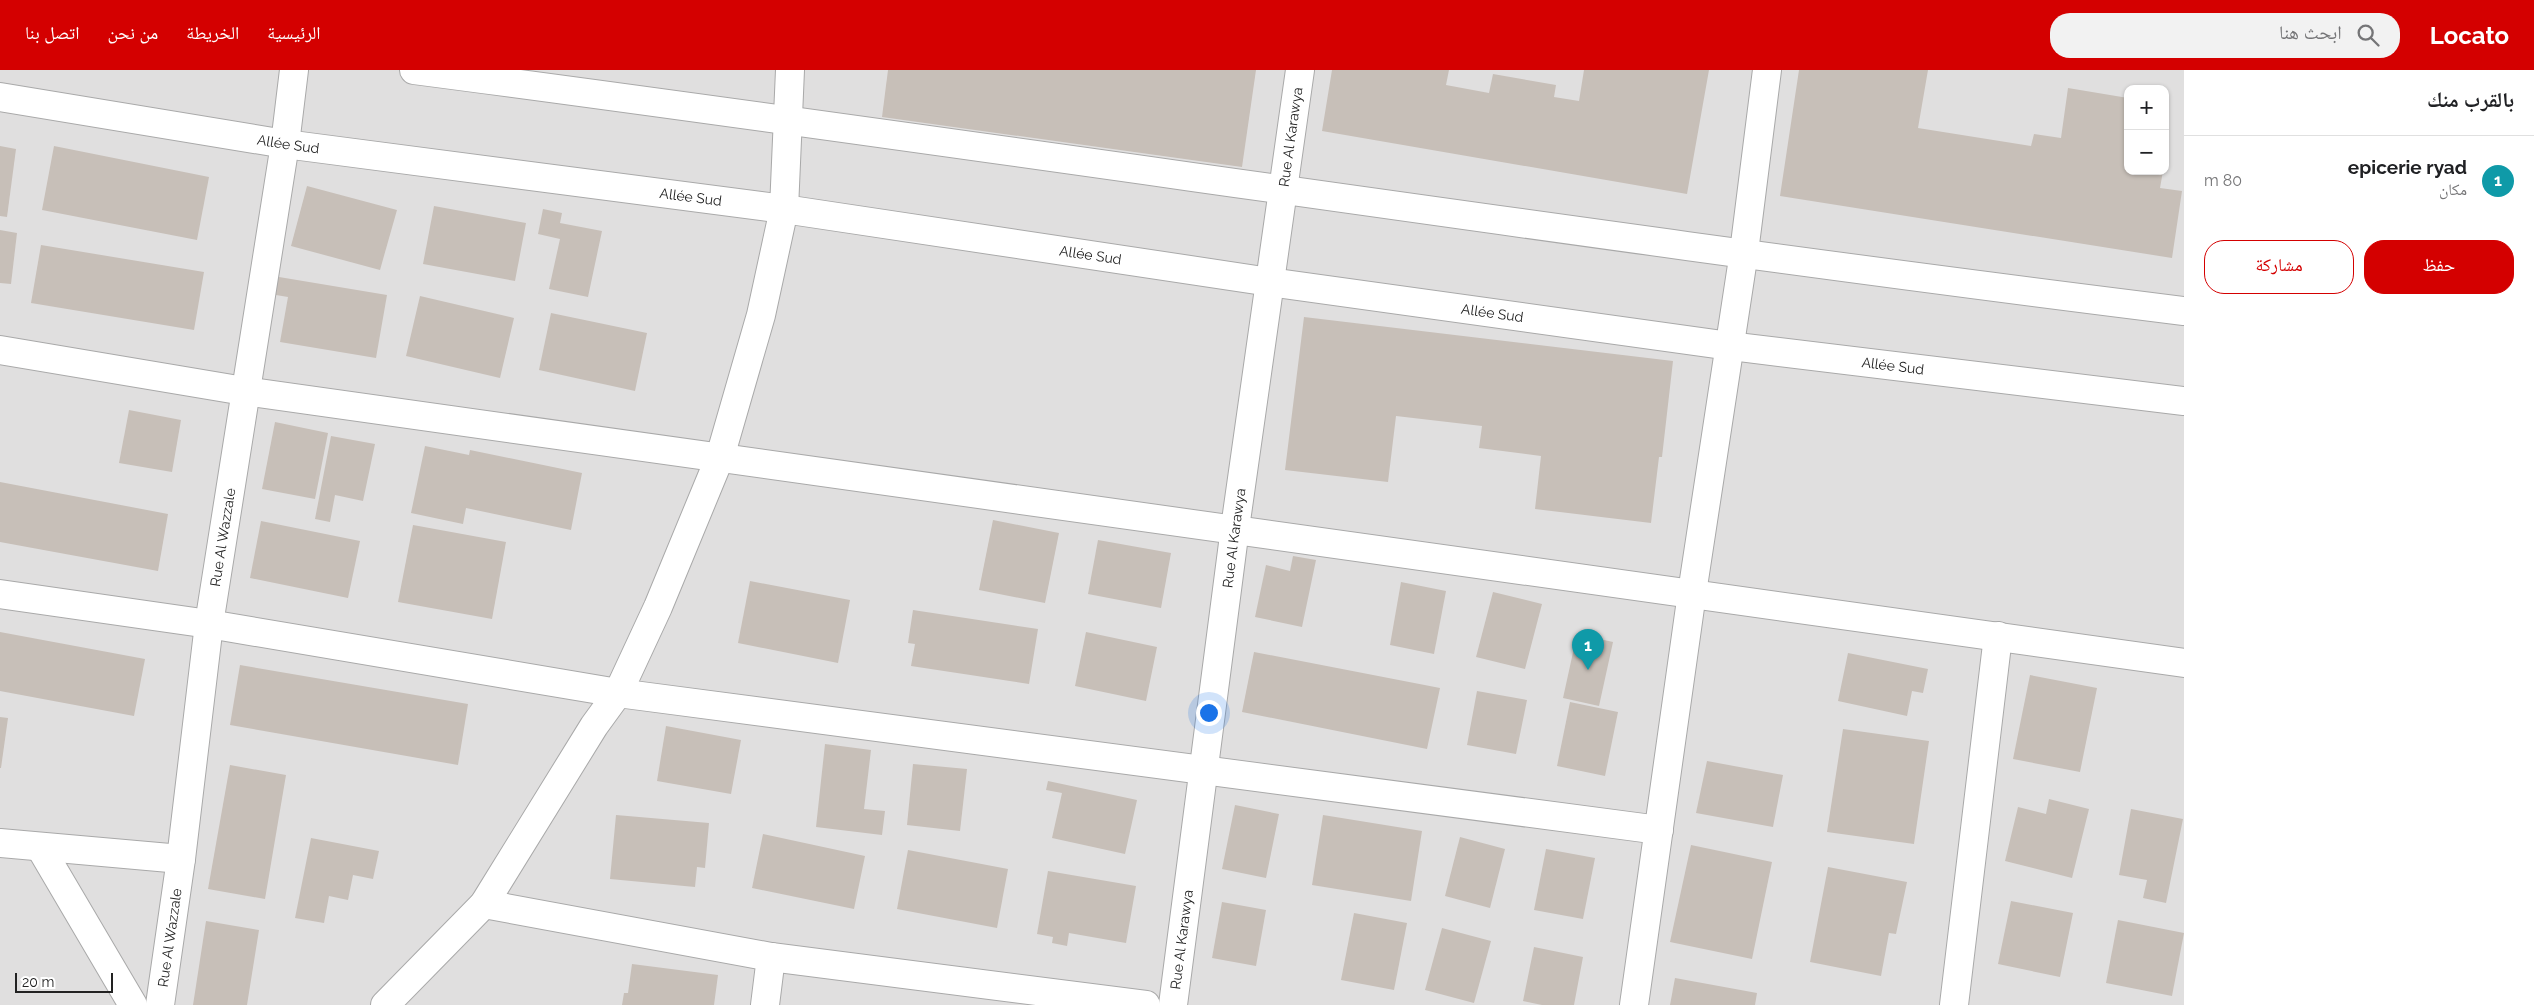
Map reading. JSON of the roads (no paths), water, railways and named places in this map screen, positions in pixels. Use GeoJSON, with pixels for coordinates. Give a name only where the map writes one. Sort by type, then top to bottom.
{"type":"FeatureCollection","features":[{"type":"Feature","properties":{"kind":"street","name":"Rue Al Wazzale"},"geometry":{"type":"LineString","coordinates":[[160,1005],[181,859],[209,624],[244,391],[285,144],[294,70]]}},
{"type":"Feature","properties":{"kind":"street"},"geometry":{"type":"LineString","coordinates":[[414,70],[789,119],[1951,282],[2184,311]]}},
{"type":"Feature","properties":{"kind":"street"},"geometry":{"type":"LineString","coordinates":[[385,1005],[484,904],[594,726],[618,693],[658,607],[720,457],[761,316],[784,209],[790,70]]}},
{"type":"Feature","properties":{"kind":"street","name":"Rue Al Karawya"},"geometry":{"type":"LineString","coordinates":[[1172,1005],[1235,528],[1300,70]]}},
{"type":"Feature","properties":{"kind":"street"},"geometry":{"type":"LineString","coordinates":[[1634,1005],[1692,593],[1744,252],[1767,70]]}},
{"type":"Feature","properties":{"kind":"street","name":"Allée Sud"},"geometry":{"type":"LineString","coordinates":[[0,97],[285,144],[784,209],[1270,282],[1730,346],[2184,401]]}},
{"type":"Feature","properties":{"kind":"street"},"geometry":{"type":"LineString","coordinates":[[0,350],[244,391],[2184,662]]}},
{"type":"Feature","properties":{"kind":"street"},"geometry":{"type":"LineString","coordinates":[[0,594],[209,624],[618,693],[1659,830]]}},
{"type":"Feature","properties":{"kind":"street"},"geometry":{"type":"LineString","coordinates":[[1954,1005],[1998,636]]}},
{"type":"Feature","properties":{"kind":"street"},"geometry":{"type":"LineString","coordinates":[[0,843],[181,859]]}},
{"type":"Feature","properties":{"kind":"street"},"geometry":{"type":"LineString","coordinates":[[40,847],[133,1005]]}},
{"type":"Feature","properties":{"kind":"street"},"geometry":{"type":"LineString","coordinates":[[484,904],[771,957],[1146,1005]]}},
{"type":"Feature","properties":{"kind":"street"},"geometry":{"type":"LineString","coordinates":[[765,1005],[771,957]]}},
{"type":"Feature","properties":{"kind":"place","name":"epicerie ryad"},"geometry":{"type":"Point","coordinates":[1588,670]}}]}
